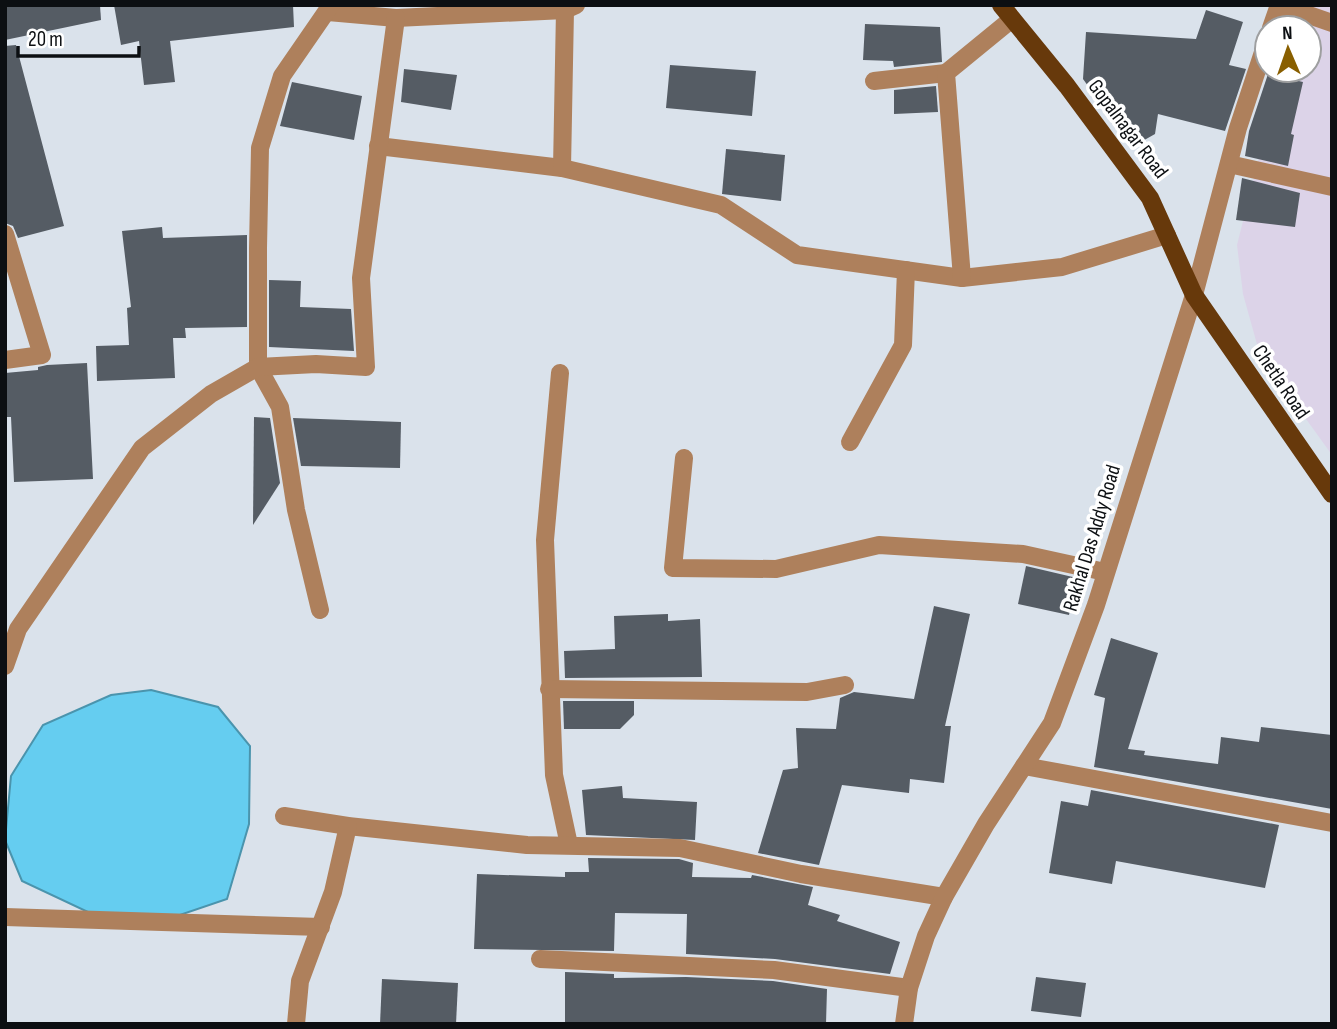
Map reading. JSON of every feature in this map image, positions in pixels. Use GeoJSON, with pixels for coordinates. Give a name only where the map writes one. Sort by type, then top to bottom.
{"type":"FeatureCollection","features":[{"type":"Feature","properties":{"kind":"main road","name":"Gopalnagar Road"},"geometry":{"type":"LineString","coordinates":[[1007,12],[1067,86],[1150,198],[1194,295]]}},
{"type":"Feature","properties":{"kind":"main road","name":"Chetla Road"},"geometry":{"type":"LineString","coordinates":[[1194,295],[1332,494]]}},
{"type":"Feature","properties":{"kind":"street"},"geometry":{"type":"LineString","coordinates":[[1279,5],[1332,23]]}},
{"type":"Feature","properties":{"kind":"street"},"geometry":{"type":"LineString","coordinates":[[320,610],[296,510],[280,407],[258,367],[261,148],[282,76],[329,9],[396,18],[570,7],[562,169]]}},
{"type":"Feature","properties":{"kind":"street"},"geometry":{"type":"LineString","coordinates":[[874,81],[946,73],[1007,12]]}},
{"type":"Feature","properties":{"kind":"street"},"geometry":{"type":"LineString","coordinates":[[5,666],[11,630],[142,448],[211,394],[258,367],[316,363],[366,367],[361,278],[396,18]]}},
{"type":"Feature","properties":{"kind":"street"},"geometry":{"type":"LineString","coordinates":[[946,73],[962,278]]}},
{"type":"Feature","properties":{"kind":"street","name":"Rakhal Das Addy Road"},"geometry":{"type":"LineString","coordinates":[[904,1024],[909,988],[926,936],[944,897],[1052,723],[1105,572],[1194,295],[1228,164],[1253,84]]}},
{"type":"Feature","properties":{"kind":"street"},"geometry":{"type":"LineString","coordinates":[[378,146],[562,169],[721,205],[797,254],[962,278],[1062,267],[1167,235]]}},
{"type":"Feature","properties":{"kind":"street"},"geometry":{"type":"LineString","coordinates":[[1228,164],[1332,187]]}},
{"type":"Feature","properties":{"kind":"street"},"geometry":{"type":"LineString","coordinates":[[5,234],[42,355],[5,360]]}},
{"type":"Feature","properties":{"kind":"street"},"geometry":{"type":"LineString","coordinates":[[850,442],[903,345],[906,270]]}},
{"type":"Feature","properties":{"kind":"street"},"geometry":{"type":"LineString","coordinates":[[560,373],[545,540],[554,775],[569,845]]}},
{"type":"Feature","properties":{"kind":"street"},"geometry":{"type":"LineString","coordinates":[[684,458],[673,568],[776,569],[879,545],[1023,554],[1105,572]]}},
{"type":"Feature","properties":{"kind":"street"},"geometry":{"type":"LineString","coordinates":[[549,689],[807,692],[845,685]]}},
{"type":"Feature","properties":{"kind":"street"},"geometry":{"type":"LineString","coordinates":[[1024,766],[1332,823]]}},
{"type":"Feature","properties":{"kind":"street"},"geometry":{"type":"LineString","coordinates":[[284,816],[348,826],[527,845],[680,848],[801,874],[944,897]]}},
{"type":"Feature","properties":{"kind":"street"},"geometry":{"type":"LineString","coordinates":[[296,1024],[300,981],[321,927],[348,826]]}},
{"type":"Feature","properties":{"kind":"street"},"geometry":{"type":"LineString","coordinates":[[5,917],[321,927]]}},
{"type":"Feature","properties":{"kind":"street"},"geometry":{"type":"LineString","coordinates":[[540,959],[774,970],[909,988]]}},
{"type":"Feature","properties":{"kind":"shaded area"},"geometry":{"type":"Polygon","coordinates":[[[1300,5],[1332,5],[1332,455],[1260,355],[1243,294],[1237,245],[1277,84],[1323,84],[1323,14],[1298,14],[1300,5]]]}},
{"type":"Feature","properties":{"kind":"water"},"geometry":{"type":"Polygon","coordinates":[[[151,690],[218,707],[250,746],[249,824],[227,899],[174,917],[90,913],[22,881],[5,840],[11,776],[43,725],[111,695],[151,690]]]}},
{"type":"Feature","properties":{"kind":"building"},"geometry":{"type":"Polygon","coordinates":[[[5,5],[100,5],[101,20],[5,40],[5,5]]]}},
{"type":"Feature","properties":{"kind":"building"},"geometry":{"type":"Polygon","coordinates":[[[114,5],[293,5],[294,27],[170,41],[175,82],[144,85],[139,41],[121,45],[114,5]]]}},
{"type":"Feature","properties":{"kind":"building"},"geometry":{"type":"Polygon","coordinates":[[[1206,10],[1243,22],[1229,65],[1246,69],[1225,131],[1158,114],[1155,134],[1132,147],[1083,79],[1086,32],[1196,39],[1206,10]]]}},
{"type":"Feature","properties":{"kind":"building"},"geometry":{"type":"Polygon","coordinates":[[[865,24],[940,27],[942,62],[894,67],[893,61],[863,60],[865,24]]]}},
{"type":"Feature","properties":{"kind":"building"},"geometry":{"type":"Polygon","coordinates":[[[16,45],[64,226],[18,238],[13,226],[5,223],[5,46],[16,45]]]}},
{"type":"Feature","properties":{"kind":"building"},"geometry":{"type":"Polygon","coordinates":[[[670,65],[756,71],[752,116],[666,108],[670,65]]]}},
{"type":"Feature","properties":{"kind":"building"},"geometry":{"type":"Polygon","coordinates":[[[404,69],[457,75],[451,110],[401,102],[404,69]]]}},
{"type":"Feature","properties":{"kind":"building"},"geometry":{"type":"Polygon","coordinates":[[[292,82],[362,96],[354,140],[280,126],[292,82]]]}},
{"type":"Feature","properties":{"kind":"building"},"geometry":{"type":"Polygon","coordinates":[[[1265,84],[1303,84],[1291,134],[1294,135],[1288,166],[1245,156],[1249,131],[1265,84]]]}},
{"type":"Feature","properties":{"kind":"building"},"geometry":{"type":"Polygon","coordinates":[[[936,86],[938,112],[894,114],[894,90],[936,86]]]}},
{"type":"Feature","properties":{"kind":"building"},"geometry":{"type":"Polygon","coordinates":[[[726,149],[785,155],[781,201],[722,194],[726,149]]]}},
{"type":"Feature","properties":{"kind":"building"},"geometry":{"type":"Polygon","coordinates":[[[1242,178],[1300,193],[1295,227],[1236,220],[1242,178]]]}},
{"type":"Feature","properties":{"kind":"building"},"geometry":{"type":"Polygon","coordinates":[[[162,227],[163,238],[247,235],[247,327],[185,328],[186,338],[173,338],[175,378],[97,381],[96,346],[129,345],[127,308],[131,307],[122,231],[162,227]]]}},
{"type":"Feature","properties":{"kind":"building"},"geometry":{"type":"Polygon","coordinates":[[[269,280],[301,281],[300,307],[351,309],[354,351],[269,347],[269,280]]]}},
{"type":"Feature","properties":{"kind":"building"},"geometry":{"type":"Polygon","coordinates":[[[87,363],[93,479],[14,482],[11,417],[5,417],[5,373],[38,370],[38,367],[47,365],[87,363]]]}},
{"type":"Feature","properties":{"kind":"building"},"geometry":{"type":"Polygon","coordinates":[[[254,417],[270,418],[280,483],[253,525],[254,417]]]}},
{"type":"Feature","properties":{"kind":"building"},"geometry":{"type":"Polygon","coordinates":[[[293,418],[401,422],[400,468],[301,466],[293,418]]]}},
{"type":"Feature","properties":{"kind":"building"},"geometry":{"type":"Polygon","coordinates":[[[1026,566],[1077,578],[1069,615],[1018,604],[1026,566]]]}},
{"type":"Feature","properties":{"kind":"building"},"geometry":{"type":"Polygon","coordinates":[[[934,606],[970,614],[945,726],[951,726],[944,783],[910,779],[909,793],[842,785],[819,865],[758,853],[783,770],[798,768],[796,728],[836,729],[840,698],[854,692],[914,699],[934,606]]]}},
{"type":"Feature","properties":{"kind":"building"},"geometry":{"type":"Polygon","coordinates":[[[668,614],[668,621],[700,619],[702,677],[565,678],[564,651],[615,649],[614,616],[668,614]]]}},
{"type":"Feature","properties":{"kind":"building"},"geometry":{"type":"Polygon","coordinates":[[[1111,638],[1158,653],[1128,749],[1145,751],[1144,755],[1218,764],[1221,737],[1259,742],[1261,727],[1332,735],[1332,809],[1094,767],[1105,698],[1094,695],[1111,638]]]}},
{"type":"Feature","properties":{"kind":"building"},"geometry":{"type":"Polygon","coordinates":[[[563,701],[634,701],[634,715],[620,729],[564,729],[563,701]]]}},
{"type":"Feature","properties":{"kind":"building"},"geometry":{"type":"Polygon","coordinates":[[[622,786],[623,798],[697,802],[695,840],[586,835],[582,790],[622,786]]]}},
{"type":"Feature","properties":{"kind":"building"},"geometry":{"type":"Polygon","coordinates":[[[1091,790],[1279,825],[1265,888],[1116,861],[1112,884],[1049,873],[1061,801],[1088,806],[1091,790]]]}},
{"type":"Feature","properties":{"kind":"building"},"geometry":{"type":"Polygon","coordinates":[[[588,858],[679,859],[693,863],[692,877],[751,878],[752,875],[813,887],[808,905],[840,915],[837,921],[900,942],[890,974],[775,959],[686,954],[687,914],[615,913],[614,951],[474,949],[477,874],[565,877],[565,872],[589,872],[588,858]]]}},
{"type":"Feature","properties":{"kind":"building"},"geometry":{"type":"Polygon","coordinates":[[[565,972],[614,974],[614,978],[686,977],[773,981],[827,989],[826,1024],[565,1024],[565,972]]]}},
{"type":"Feature","properties":{"kind":"building"},"geometry":{"type":"Polygon","coordinates":[[[1036,977],[1086,983],[1081,1017],[1031,1011],[1036,977]]]}},
{"type":"Feature","properties":{"kind":"building"},"geometry":{"type":"Polygon","coordinates":[[[382,979],[458,983],[456,1024],[380,1024],[382,979]]]}}]}
